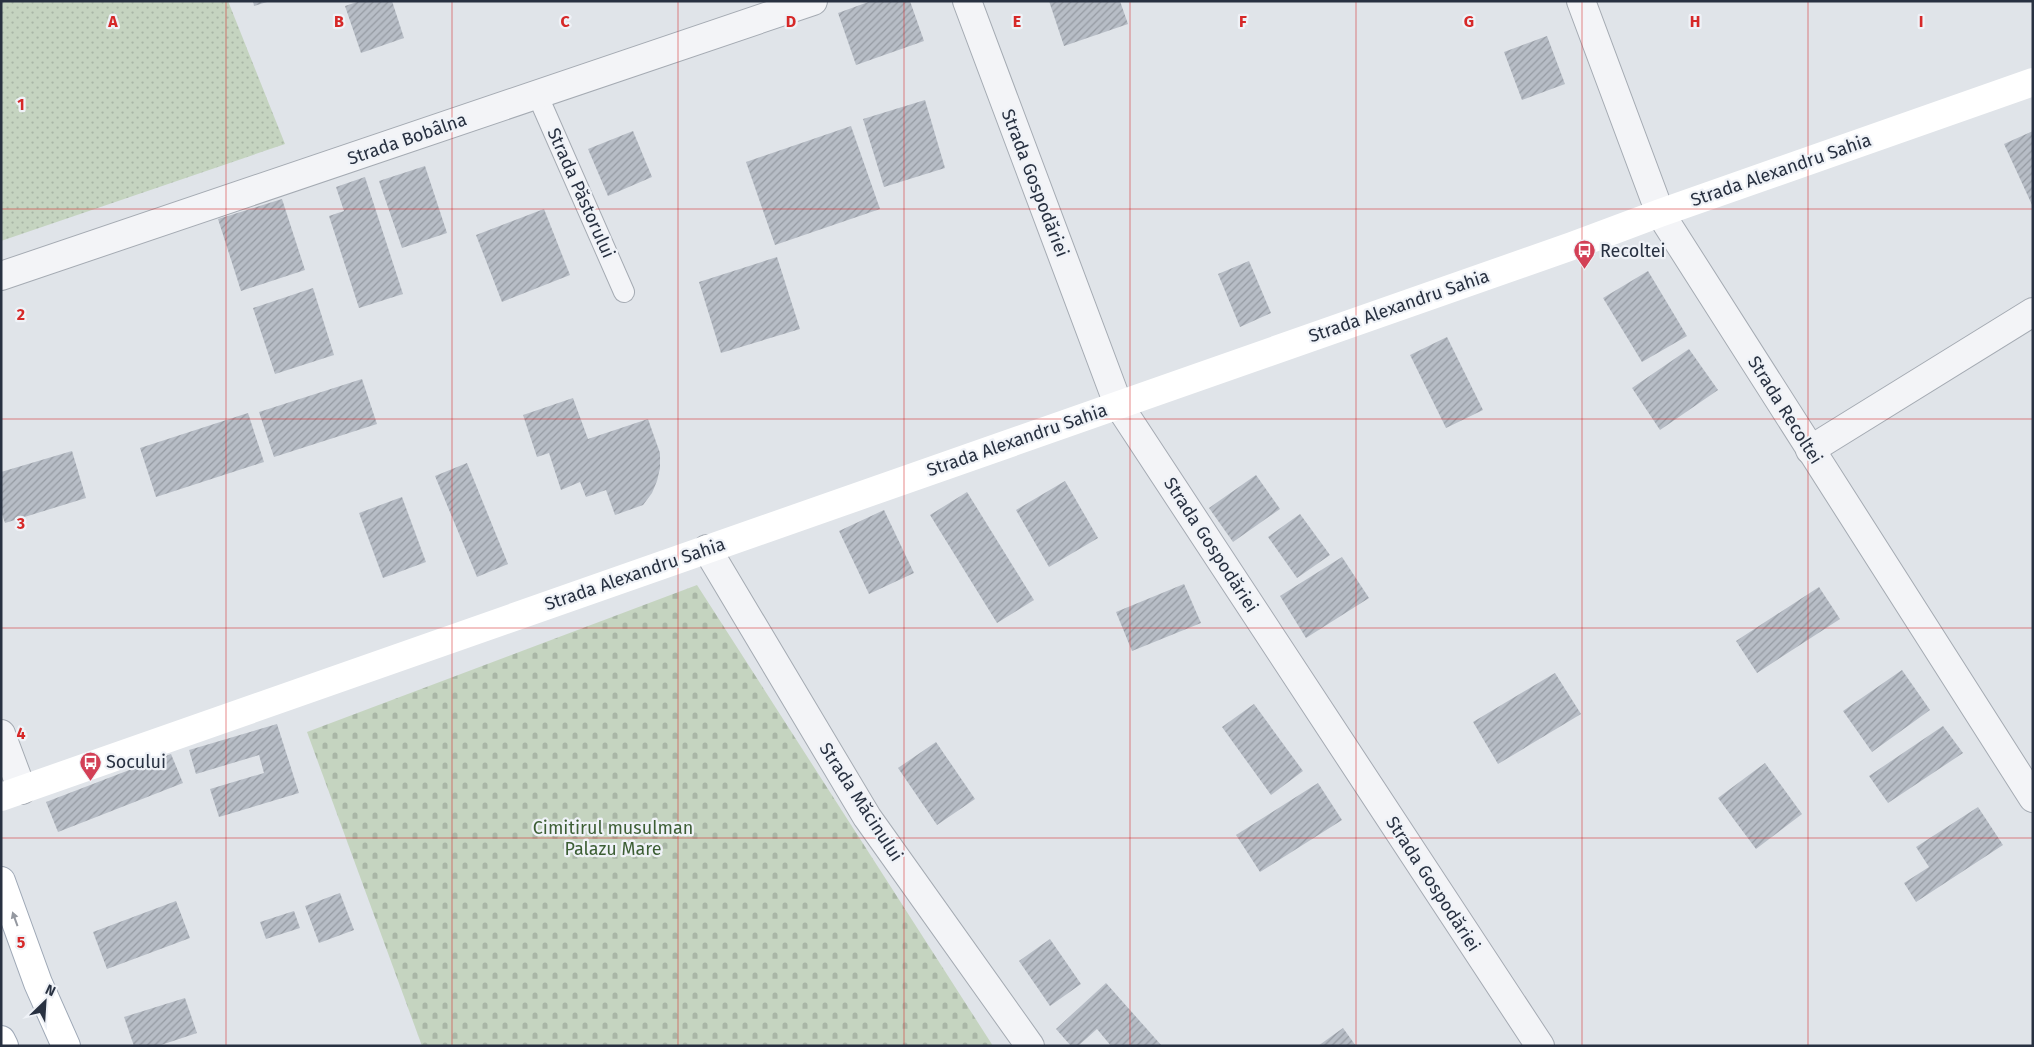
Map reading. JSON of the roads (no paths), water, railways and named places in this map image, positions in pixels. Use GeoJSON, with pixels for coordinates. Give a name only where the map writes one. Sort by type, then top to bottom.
{"type":"FeatureCollection","features":[{"type":"Feature","properties":{"kind":"street","name":"Strada Bobâlna"},"geometry":{"type":"LineString","coordinates":[[1,276],[812,1]]}},
{"type":"Feature","properties":{"kind":"street","name":"Strada Gospodăriei"},"geometry":{"type":"LineString","coordinates":[[967,1],[1118,404],[1540,1046]]}},
{"type":"Feature","properties":{"kind":"street","name":"Strada Recoltei"},"geometry":{"type":"LineString","coordinates":[[1581,1],[1660,213],[2033,798]]}},
{"type":"Feature","properties":{"kind":"street","name":"Strada Alexandru Sahia"},"geometry":{"type":"LineString","coordinates":[[12,793],[1572,246],[1660,213],[2033,82]]}},
{"type":"Feature","properties":{"kind":"street"},"geometry":{"type":"LineString","coordinates":[[1810,450],[2033,312]]}},
{"type":"Feature","properties":{"kind":"street","name":"Strada Măcinului"},"geometry":{"type":"LineString","coordinates":[[707,549],[867,817],[1030,1046]]}},
{"type":"Feature","properties":{"kind":"street"},"geometry":{"type":"LineString","coordinates":[[1,734],[12,793]]}},
{"type":"Feature","properties":{"kind":"street"},"geometry":{"type":"LineString","coordinates":[[1,880],[38,983],[66,1046]]}},
{"type":"Feature","properties":{"kind":"street"},"geometry":{"type":"LineString","coordinates":[[1,1040],[4,1046]]}},
{"type":"Feature","properties":{"kind":"lane","name":"Strada Păstorului"},"geometry":{"type":"LineString","coordinates":[[537,94],[624,292]]}},
{"type":"Feature","properties":{"kind":"place","name":"Recoltei"},"geometry":{"type":"Point","coordinates":[1584,270]}},
{"type":"Feature","properties":{"kind":"place","name":"Socului"},"geometry":{"type":"Point","coordinates":[90,781]}},
{"type":"Feature","properties":{"kind":"park label","name":"Cimitirul musulman Palazu Mare"},"geometry":{"type":"Point","coordinates":[613,838]}}]}
